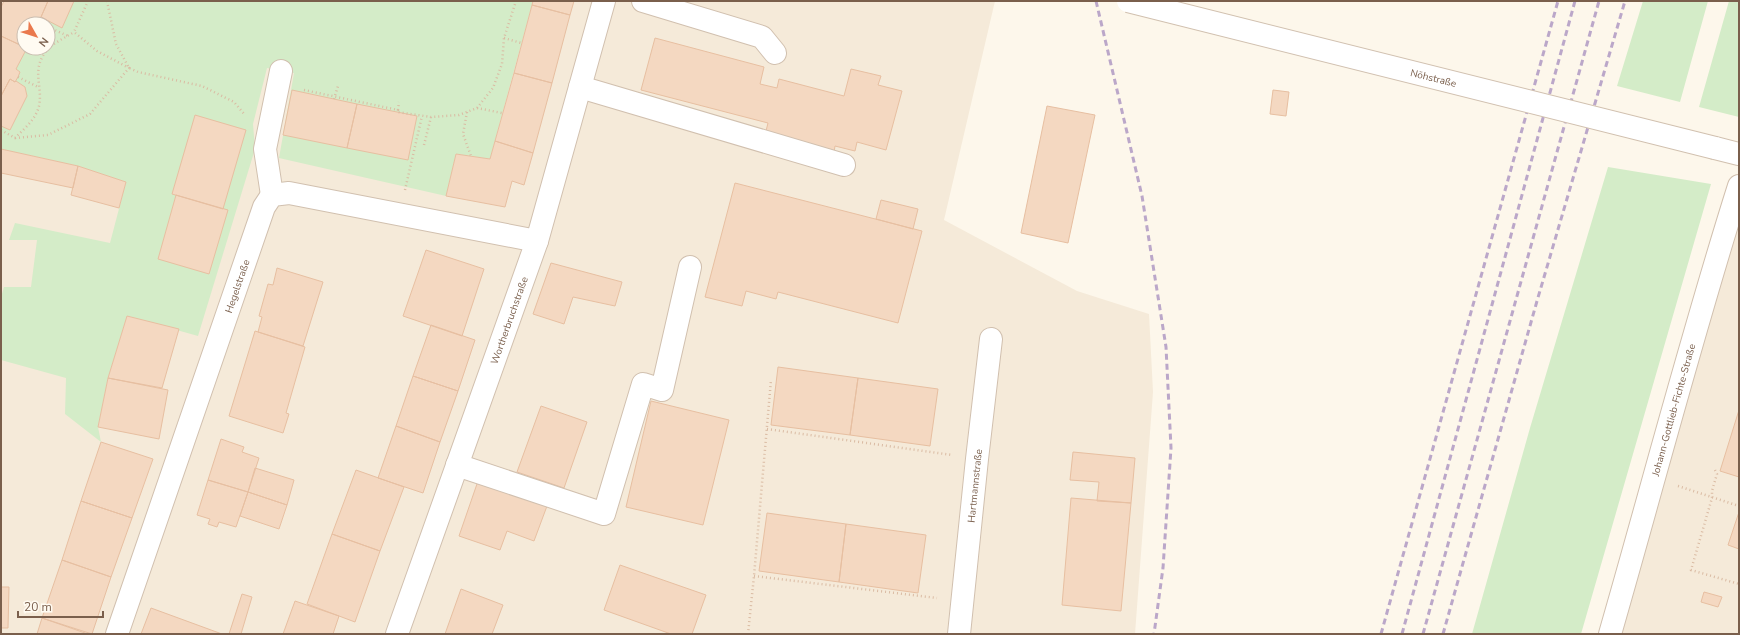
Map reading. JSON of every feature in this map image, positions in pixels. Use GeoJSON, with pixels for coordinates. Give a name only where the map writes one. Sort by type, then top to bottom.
{"type":"FeatureCollection","features":[{"type":"Feature","properties":{"kind":"street","name":"Wortherbruchstraße"},"geometry":{"type":"LineString","coordinates":[[397,634],[537,241],[604,1]]}},
{"type":"Feature","properties":{"kind":"street"},"geometry":{"type":"LineString","coordinates":[[643,1],[762,37],[775,54]]}},
{"type":"Feature","properties":{"kind":"street","name":"Nöhstraße"},"geometry":{"type":"LineString","coordinates":[[1128,1],[1739,154]]}},
{"type":"Feature","properties":{"kind":"street"},"geometry":{"type":"LineString","coordinates":[[280,74],[265,149],[272,195],[289,193],[537,241]]}},
{"type":"Feature","properties":{"kind":"street"},"geometry":{"type":"LineString","coordinates":[[580,87],[844,165]]}},
{"type":"Feature","properties":{"kind":"street","name":"Johann-Gottlieb-Fichte-Straße"},"geometry":{"type":"LineString","coordinates":[[1610,634],[1655,479],[1690,348],[1739,186]]}},
{"type":"Feature","properties":{"kind":"street","name":"Hegelstraße"},"geometry":{"type":"LineString","coordinates":[[117,634],[264,207],[272,195]]}},
{"type":"Feature","properties":{"kind":"street"},"geometry":{"type":"LineString","coordinates":[[457,465],[604,514],[643,384],[662,390],[690,266]]}},
{"type":"Feature","properties":{"kind":"street","name":"Hartmannstraße"},"geometry":{"type":"LineString","coordinates":[[960,634],[962,601],[991,339]]}},
{"type":"Feature","properties":{"kind":"path"},"geometry":{"type":"LineString","coordinates":[[15,138],[29,125],[39,106],[37,72],[44,53],[57,42],[74,32],[88,1]]}},
{"type":"Feature","properties":{"kind":"path"},"geometry":{"type":"LineString","coordinates":[[107,1],[116,44],[129,68]]}},
{"type":"Feature","properties":{"kind":"path"},"geometry":{"type":"LineString","coordinates":[[280,74],[301,79],[304,90],[398,110],[397,112],[431,117],[459,115],[477,108],[493,88],[502,64],[504,38],[516,1]]}},
{"type":"Feature","properties":{"kind":"path"},"geometry":{"type":"LineString","coordinates":[[56,31],[68,36]]}},
{"type":"Feature","properties":{"kind":"path"},"geometry":{"type":"LineString","coordinates":[[74,32],[97,51],[138,72],[202,86],[234,102],[253,124],[265,149]]}},
{"type":"Feature","properties":{"kind":"path"},"geometry":{"type":"LineString","coordinates":[[504,38],[521,43]]}},
{"type":"Feature","properties":{"kind":"path"},"geometry":{"type":"LineString","coordinates":[[1,130],[15,138],[48,135],[90,114],[129,68]]}},
{"type":"Feature","properties":{"kind":"path"},"geometry":{"type":"LineString","coordinates":[[18,77],[39,87]]}},
{"type":"Feature","properties":{"kind":"path"},"geometry":{"type":"LineString","coordinates":[[335,97],[338,86]]}},
{"type":"Feature","properties":{"kind":"path"},"geometry":{"type":"LineString","coordinates":[[398,110],[399,102]]}},
{"type":"Feature","properties":{"kind":"path"},"geometry":{"type":"LineString","coordinates":[[477,108],[502,113]]}},
{"type":"Feature","properties":{"kind":"path"},"geometry":{"type":"LineString","coordinates":[[467,112],[463,134],[471,156]]}},
{"type":"Feature","properties":{"kind":"path"},"geometry":{"type":"LineString","coordinates":[[399,214],[422,116]]}},
{"type":"Feature","properties":{"kind":"path"},"geometry":{"type":"LineString","coordinates":[[424,145],[431,117]]}},
{"type":"Feature","properties":{"kind":"path"},"geometry":{"type":"LineString","coordinates":[[748,634],[771,380]]}},
{"type":"Feature","properties":{"kind":"path"},"geometry":{"type":"LineString","coordinates":[[767,429],[977,459]]}},
{"type":"Feature","properties":{"kind":"path"},"geometry":{"type":"LineString","coordinates":[[1715,470],[1717,474],[1712,491],[1712,498],[1691,570],[1739,584]]}},
{"type":"Feature","properties":{"kind":"path"},"geometry":{"type":"LineString","coordinates":[[1655,479],[1739,506]]}},
{"type":"Feature","properties":{"kind":"path"},"geometry":{"type":"LineString","coordinates":[[754,576],[962,601]]}},
{"type":"Feature","properties":{"kind":"shaded area"},"geometry":{"type":"Polygon","coordinates":[[[1,1],[995,1],[944,220],[1077,291],[1149,314],[1153,392],[1135,634],[1,634],[1,1]]]}},
{"type":"Feature","properties":{"kind":"shaded area"},"geometry":{"type":"Polygon","coordinates":[[[1739,186],[1739,634],[1611,634],[1739,186]]]}},
{"type":"Feature","properties":{"kind":"green space"},"geometry":{"type":"Polygon","coordinates":[[[48,1],[533,1],[490,159],[456,154],[446,196],[279,158],[294,73],[267,68],[253,124],[255,149],[198,336],[127,316],[108,378],[98,427],[101,442],[65,414],[66,378],[1,360],[1,297],[4,287],[31,287],[37,240],[9,240],[15,223],[110,243],[126,182],[78,166],[1,149],[1,96],[10,79],[15,82],[20,72],[16,69],[23,56],[56,56],[56,16],[46,16],[48,1]]]}},
{"type":"Feature","properties":{"kind":"green space"},"geometry":{"type":"Polygon","coordinates":[[[1643,1],[1708,1],[1680,102],[1617,86],[1643,1]]]}},
{"type":"Feature","properties":{"kind":"green space"},"geometry":{"type":"Polygon","coordinates":[[[1729,1],[1739,1],[1739,117],[1699,107],[1729,1]]]}},
{"type":"Feature","properties":{"kind":"green space"},"geometry":{"type":"Polygon","coordinates":[[[1608,167],[1711,184],[1581,634],[1472,634],[1530,428],[1608,167]]]}},
{"type":"Feature","properties":{"kind":"building"},"geometry":{"type":"Polygon","coordinates":[[[4,1],[48,1],[41,16],[16,16],[16,43],[1,36],[1,7],[4,1]]]}},
{"type":"Feature","properties":{"kind":"building"},"geometry":{"type":"Polygon","coordinates":[[[48,1],[74,1],[62,28],[56,25],[56,16],[41,16],[48,1]]]}},
{"type":"Feature","properties":{"kind":"building"},"geometry":{"type":"Polygon","coordinates":[[[533,1],[574,1],[570,15],[532,5],[533,1]]]}},
{"type":"Feature","properties":{"kind":"building"},"geometry":{"type":"Polygon","coordinates":[[[532,5],[570,15],[552,83],[514,73],[532,5]]]}},
{"type":"Feature","properties":{"kind":"building"},"geometry":{"type":"Polygon","coordinates":[[[1,36],[16,43],[16,56],[23,56],[16,69],[20,72],[18,77],[15,82],[10,79],[1,96],[1,36]]]}},
{"type":"Feature","properties":{"kind":"building"},"geometry":{"type":"Polygon","coordinates":[[[655,38],[764,67],[760,84],[777,88],[779,79],[844,96],[851,69],[881,76],[878,85],[902,91],[886,150],[857,142],[855,151],[835,146],[834,152],[765,135],[768,123],[641,90],[655,38]]]}},
{"type":"Feature","properties":{"kind":"building"},"geometry":{"type":"Polygon","coordinates":[[[514,73],[552,83],[533,153],[495,141],[514,73]]]}},
{"type":"Feature","properties":{"kind":"building"},"geometry":{"type":"Polygon","coordinates":[[[10,79],[25,87],[27,96],[10,130],[1,126],[1,96],[10,79]]]}},
{"type":"Feature","properties":{"kind":"building"},"geometry":{"type":"Polygon","coordinates":[[[292,90],[357,104],[347,148],[283,135],[292,90]]]}},
{"type":"Feature","properties":{"kind":"building"},"geometry":{"type":"Polygon","coordinates":[[[1273,90],[1289,92],[1286,116],[1270,114],[1273,90]]]}},
{"type":"Feature","properties":{"kind":"building"},"geometry":{"type":"Polygon","coordinates":[[[357,104],[417,116],[408,160],[347,148],[357,104]]]}},
{"type":"Feature","properties":{"kind":"building"},"geometry":{"type":"Polygon","coordinates":[[[1047,106],[1095,115],[1068,243],[1021,233],[1047,106]]]}},
{"type":"Feature","properties":{"kind":"building"},"geometry":{"type":"Polygon","coordinates":[[[195,115],[246,130],[223,209],[172,194],[195,115]]]}},
{"type":"Feature","properties":{"kind":"building"},"geometry":{"type":"Polygon","coordinates":[[[495,141],[533,153],[524,185],[512,181],[505,207],[446,196],[456,154],[490,159],[495,141]]]}},
{"type":"Feature","properties":{"kind":"building"},"geometry":{"type":"Polygon","coordinates":[[[1,149],[78,166],[73,188],[1,173],[1,149]]]}},
{"type":"Feature","properties":{"kind":"building"},"geometry":{"type":"Polygon","coordinates":[[[78,166],[126,182],[119,208],[71,195],[78,166]]]}},
{"type":"Feature","properties":{"kind":"building"},"geometry":{"type":"Polygon","coordinates":[[[735,183],[922,231],[898,323],[778,292],[776,299],[746,291],[742,306],[705,297],[735,183]]]}},
{"type":"Feature","properties":{"kind":"building"},"geometry":{"type":"Polygon","coordinates":[[[176,195],[228,210],[209,274],[158,259],[176,195]]]}},
{"type":"Feature","properties":{"kind":"building"},"geometry":{"type":"Polygon","coordinates":[[[881,200],[918,209],[913,229],[876,219],[881,200]]]}},
{"type":"Feature","properties":{"kind":"building"},"geometry":{"type":"Polygon","coordinates":[[[426,250],[484,269],[462,336],[403,316],[426,250]]]}},
{"type":"Feature","properties":{"kind":"building"},"geometry":{"type":"Polygon","coordinates":[[[551,263],[622,282],[615,306],[573,297],[564,324],[533,314],[551,263]]]}},
{"type":"Feature","properties":{"kind":"building"},"geometry":{"type":"Polygon","coordinates":[[[277,268],[323,282],[303,346],[258,332],[262,317],[259,316],[268,284],[273,285],[277,268]]]}},
{"type":"Feature","properties":{"kind":"building"},"geometry":{"type":"Polygon","coordinates":[[[127,316],[179,329],[162,388],[108,378],[127,316]]]}},
{"type":"Feature","properties":{"kind":"building"},"geometry":{"type":"Polygon","coordinates":[[[431,325],[475,340],[458,391],[413,376],[431,325]]]}},
{"type":"Feature","properties":{"kind":"building"},"geometry":{"type":"Polygon","coordinates":[[[255,331],[305,347],[286,413],[289,414],[283,433],[229,416],[255,331]]]}},
{"type":"Feature","properties":{"kind":"building"},"geometry":{"type":"Polygon","coordinates":[[[778,367],[858,378],[850,435],[771,425],[778,367]]]}},
{"type":"Feature","properties":{"kind":"building"},"geometry":{"type":"Polygon","coordinates":[[[413,376],[458,391],[440,442],[396,426],[413,376]]]}},
{"type":"Feature","properties":{"kind":"building"},"geometry":{"type":"Polygon","coordinates":[[[108,378],[168,390],[159,439],[98,427],[108,378]]]}},
{"type":"Feature","properties":{"kind":"building"},"geometry":{"type":"Polygon","coordinates":[[[858,378],[938,389],[930,446],[850,435],[858,378]]]}},
{"type":"Feature","properties":{"kind":"building"},"geometry":{"type":"Polygon","coordinates":[[[651,401],[729,420],[703,525],[626,507],[651,401]]]}},
{"type":"Feature","properties":{"kind":"building"},"geometry":{"type":"Polygon","coordinates":[[[541,406],[587,422],[564,488],[517,472],[541,406]]]}},
{"type":"Feature","properties":{"kind":"building"},"geometry":{"type":"Polygon","coordinates":[[[1739,410],[1739,477],[1720,471],[1739,410]]]}},
{"type":"Feature","properties":{"kind":"building"},"geometry":{"type":"Polygon","coordinates":[[[396,426],[440,442],[423,493],[378,478],[396,426]]]}},
{"type":"Feature","properties":{"kind":"building"},"geometry":{"type":"Polygon","coordinates":[[[221,439],[244,447],[242,452],[259,458],[248,492],[208,480],[221,439]]]}},
{"type":"Feature","properties":{"kind":"building"},"geometry":{"type":"Polygon","coordinates":[[[101,442],[153,459],[132,518],[81,501],[101,442]]]}},
{"type":"Feature","properties":{"kind":"building"},"geometry":{"type":"Polygon","coordinates":[[[1073,452],[1135,458],[1131,503],[1097,501],[1099,482],[1070,480],[1073,452]]]}},
{"type":"Feature","properties":{"kind":"building"},"geometry":{"type":"Polygon","coordinates":[[[255,468],[294,480],[287,505],[248,492],[255,468]]]}},
{"type":"Feature","properties":{"kind":"building"},"geometry":{"type":"Polygon","coordinates":[[[356,470],[404,487],[380,551],[332,534],[356,470]]]}},
{"type":"Feature","properties":{"kind":"building"},"geometry":{"type":"Polygon","coordinates":[[[208,480],[248,492],[236,527],[219,522],[217,527],[208,524],[210,519],[197,515],[208,480]]]}},
{"type":"Feature","properties":{"kind":"building"},"geometry":{"type":"Polygon","coordinates":[[[478,481],[547,506],[534,541],[507,531],[500,550],[459,536],[478,481]]]}},
{"type":"Feature","properties":{"kind":"building"},"geometry":{"type":"Polygon","coordinates":[[[248,492],[287,505],[279,529],[240,516],[248,492]]]}},
{"type":"Feature","properties":{"kind":"building"},"geometry":{"type":"Polygon","coordinates":[[[1071,498],[1131,503],[1121,611],[1062,605],[1071,498]]]}},
{"type":"Feature","properties":{"kind":"building"},"geometry":{"type":"Polygon","coordinates":[[[81,501],[132,518],[111,577],[62,560],[81,501]]]}},
{"type":"Feature","properties":{"kind":"building"},"geometry":{"type":"Polygon","coordinates":[[[1739,512],[1739,549],[1728,545],[1739,512]]]}},
{"type":"Feature","properties":{"kind":"building"},"geometry":{"type":"Polygon","coordinates":[[[767,513],[846,524],[839,582],[759,571],[767,513]]]}},
{"type":"Feature","properties":{"kind":"building"},"geometry":{"type":"Polygon","coordinates":[[[846,524],[926,535],[918,593],[839,582],[846,524]]]}},
{"type":"Feature","properties":{"kind":"building"},"geometry":{"type":"Polygon","coordinates":[[[332,534],[380,551],[355,622],[307,604],[332,534]]]}},
{"type":"Feature","properties":{"kind":"building"},"geometry":{"type":"Polygon","coordinates":[[[62,560],[111,577],[92,634],[42,618],[62,560]]]}},
{"type":"Feature","properties":{"kind":"building"},"geometry":{"type":"Polygon","coordinates":[[[620,565],[706,595],[692,634],[671,634],[604,610],[620,565]]]}},
{"type":"Feature","properties":{"kind":"building"},"geometry":{"type":"Polygon","coordinates":[[[1,587],[9,587],[8,628],[1,628],[1,587]]]}},
{"type":"Feature","properties":{"kind":"building"},"geometry":{"type":"Polygon","coordinates":[[[461,589],[503,605],[492,634],[445,634],[461,589]]]}},
{"type":"Feature","properties":{"kind":"building"},"geometry":{"type":"Polygon","coordinates":[[[1704,592],[1722,597],[1718,607],[1701,602],[1704,592]]]}},
{"type":"Feature","properties":{"kind":"building"},"geometry":{"type":"Polygon","coordinates":[[[242,594],[252,597],[241,634],[229,634],[242,594]]]}},
{"type":"Feature","properties":{"kind":"building"},"geometry":{"type":"Polygon","coordinates":[[[295,601],[339,616],[333,634],[283,634],[295,601]]]}},
{"type":"Feature","properties":{"kind":"building"},"geometry":{"type":"Polygon","coordinates":[[[151,608],[222,634],[141,634],[151,608]]]}},
{"type":"Feature","properties":{"kind":"building"},"geometry":{"type":"Polygon","coordinates":[[[42,618],[88,634],[37,634],[42,618]]]}},
{"type":"Feature","properties":{"kind":"railway"},"geometry":{"type":"LineString","coordinates":[[1096,1],[1142,196],[1166,347],[1171,448],[1163,568],[1154,634]]}},
{"type":"Feature","properties":{"kind":"railway"},"geometry":{"type":"LineString","coordinates":[[1381,634],[1558,1]]}},
{"type":"Feature","properties":{"kind":"railway"},"geometry":{"type":"LineString","coordinates":[[1402,634],[1575,1]]}},
{"type":"Feature","properties":{"kind":"railway"},"geometry":{"type":"LineString","coordinates":[[1423,634],[1599,1]]}},
{"type":"Feature","properties":{"kind":"railway"},"geometry":{"type":"LineString","coordinates":[[1443,634],[1537,301],[1625,1]]}}]}
